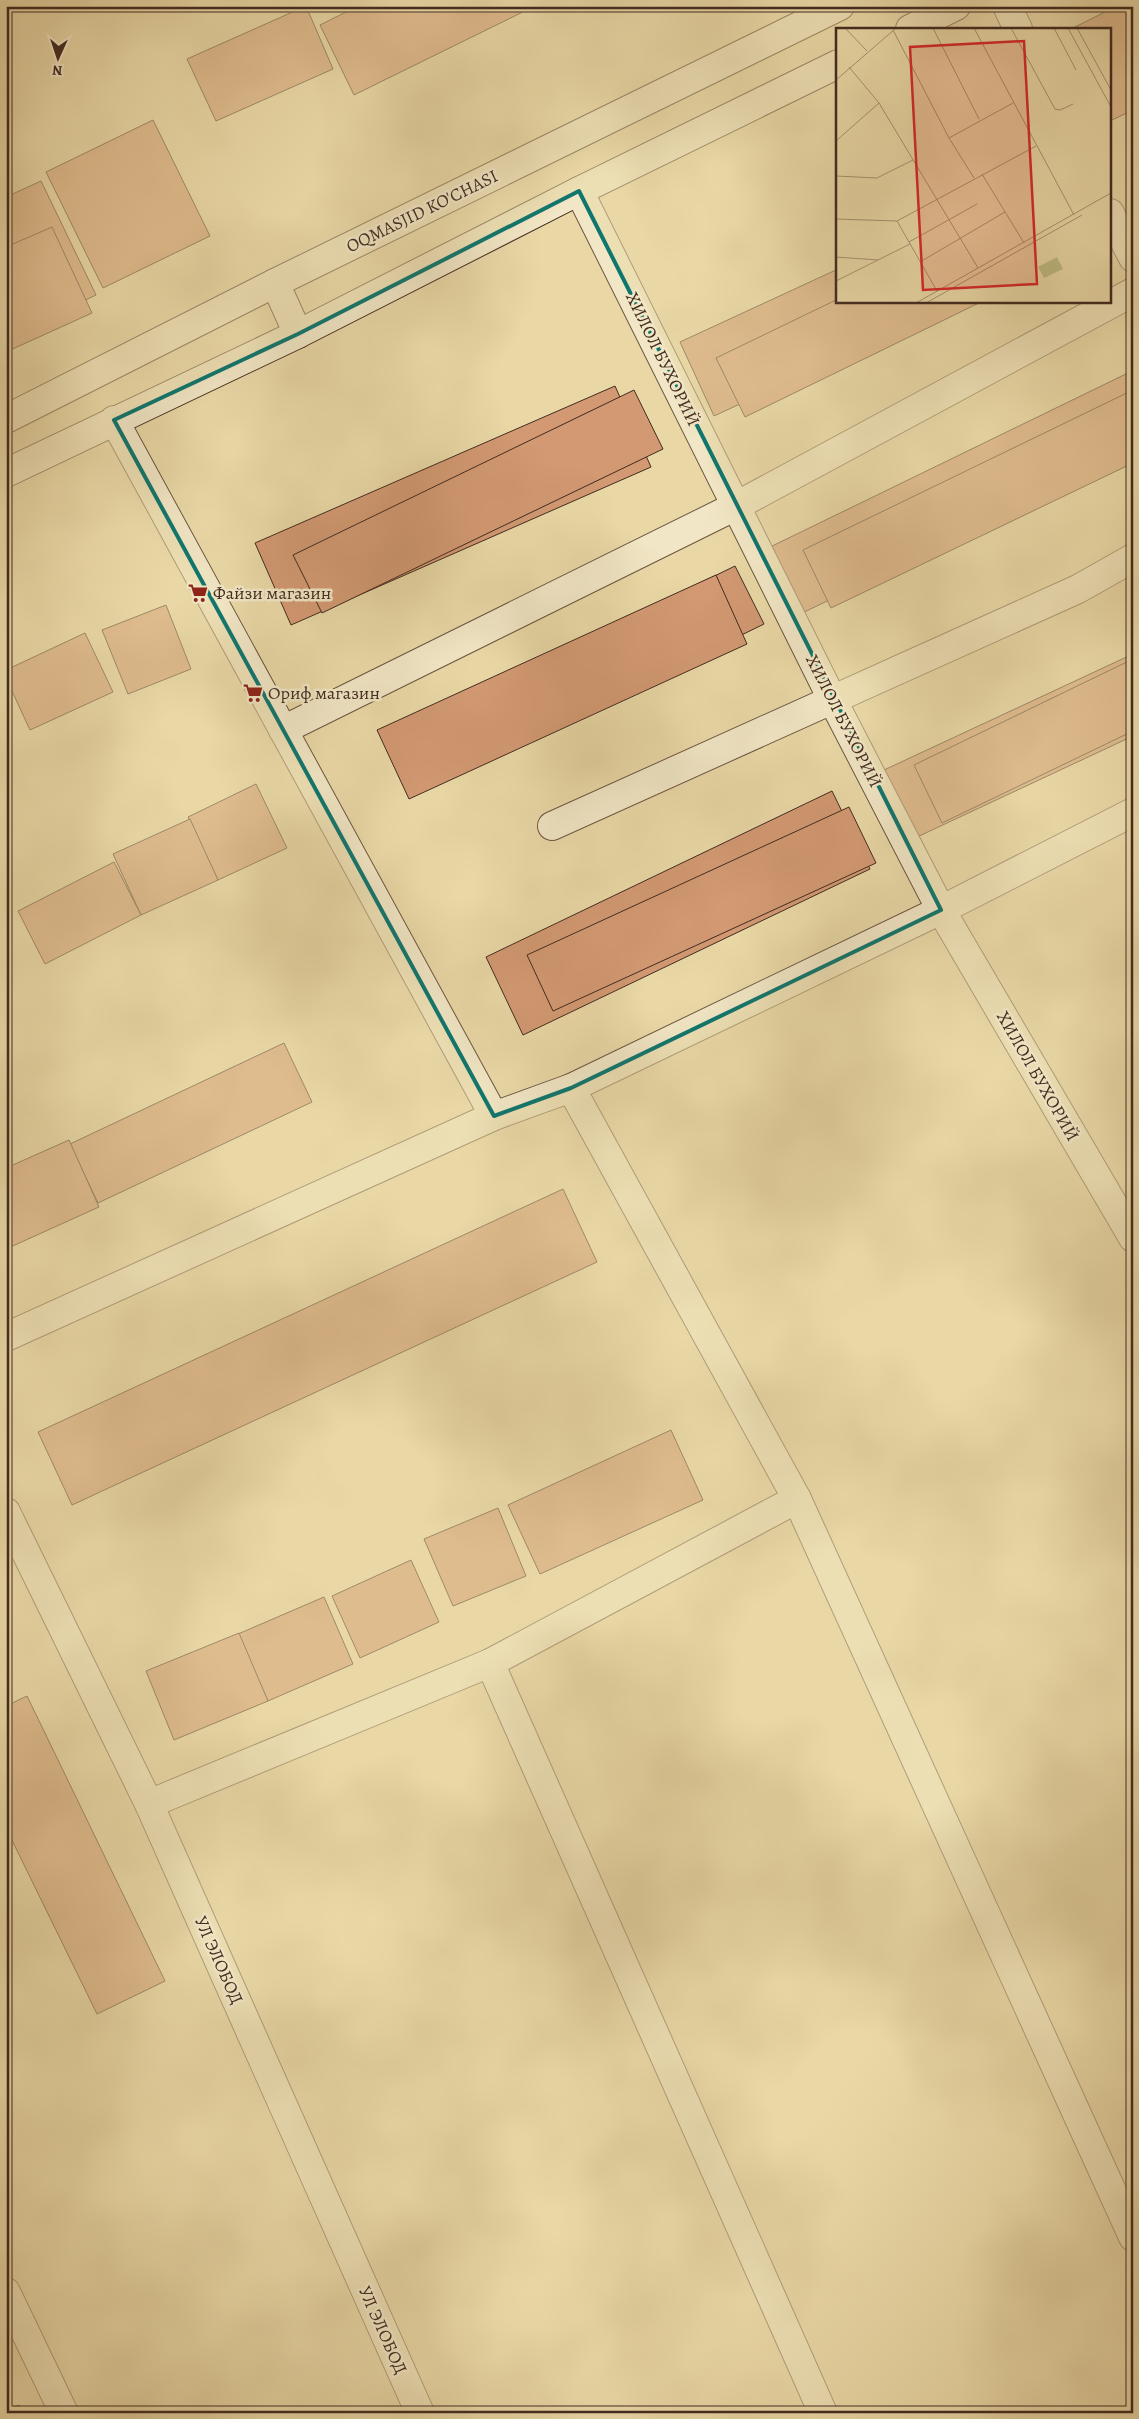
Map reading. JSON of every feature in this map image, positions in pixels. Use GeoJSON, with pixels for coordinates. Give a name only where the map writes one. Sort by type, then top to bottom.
{"type":"FeatureCollection","features":[{"type":"Feature","properties":{"kind":"street","name":"OQMASJID KO'CHASI"},"geometry":{"type":"LineString","coordinates":[[6,419],[276,283],[840,6]]}},
{"type":"Feature","properties":{"kind":"street"},"geometry":{"type":"LineString","coordinates":[[912,28],[956,6]]}},
{"type":"Feature","properties":{"kind":"street"},"geometry":{"type":"LineString","coordinates":[[1007,6],[1018,28]]}},
{"type":"Feature","properties":{"kind":"street"},"geometry":{"type":"LineString","coordinates":[[6,473],[298,334],[579,191],[836,65]]}},
{"type":"Feature","properties":{"kind":"street","name":"ХИЛОЛ БУХОРИЙ"},"geometry":{"type":"LineString","coordinates":[[579,191],[832,699],[941,910],[1133,1238]]}},
{"type":"Feature","properties":{"kind":"street"},"geometry":{"type":"LineString","coordinates":[[1112,217],[1133,258]]}},
{"type":"Feature","properties":{"kind":"street"},"geometry":{"type":"LineString","coordinates":[[276,283],[298,334]]}},
{"type":"Feature","properties":{"kind":"street"},"geometry":{"type":"LineString","coordinates":[[283,730],[736,506],[1133,292]]}},
{"type":"Feature","properties":{"kind":"street"},"geometry":{"type":"LineString","coordinates":[[114,420],[494,1116]]}},
{"type":"Feature","properties":{"kind":"street"},"geometry":{"type":"LineString","coordinates":[[552,826],[1078,589],[1133,558]]}},
{"type":"Feature","properties":{"kind":"street"},"geometry":{"type":"LineString","coordinates":[[6,1337],[494,1116],[571,1088],[941,910],[1133,812]]}},
{"type":"Feature","properties":{"kind":"street"},"geometry":{"type":"LineString","coordinates":[[571,1088],[797,1499],[1133,2237]]}},
{"type":"Feature","properties":{"kind":"street"},"geometry":{"type":"LineString","coordinates":[[149,1804],[490,1663],[797,1499]]}},
{"type":"Feature","properties":{"kind":"street","name":"УЛ ЭЛОБОД"},"geometry":{"type":"LineString","coordinates":[[6,1512],[149,1804],[420,2413]]}},
{"type":"Feature","properties":{"kind":"street"},"geometry":{"type":"LineString","coordinates":[[490,1663],[823,2413]]}},
{"type":"Feature","properties":{"kind":"street"},"geometry":{"type":"LineString","coordinates":[[6,2292],[64,2413]]}},
{"type":"Feature","properties":{"kind":"highlighted area"},"geometry":{"type":"Polygon","coordinates":[[[579,191],[941,910],[571,1088],[494,1116],[114,420],[298,334],[579,191]]]}},
{"type":"Feature","properties":{"kind":"building"},"geometry":{"type":"Polygon","coordinates":[[[306,6],[333,69],[216,121],[187,59],[306,6]]]}},
{"type":"Feature","properties":{"kind":"building"},"geometry":{"type":"Polygon","coordinates":[[[358,6],[535,6],[354,95],[320,25],[358,6]]]}},
{"type":"Feature","properties":{"kind":"building"},"geometry":{"type":"Polygon","coordinates":[[[1117,6],[1133,6],[1133,110],[1112,120],[1112,28],[1073,28],[1117,6]]]}},
{"type":"Feature","properties":{"kind":"building"},"geometry":{"type":"Polygon","coordinates":[[[153,120],[210,236],[103,288],[46,172],[153,120]]]}},
{"type":"Feature","properties":{"kind":"building"},"geometry":{"type":"Polygon","coordinates":[[[1133,133],[1133,151],[1127,135],[1133,133]]]}},
{"type":"Feature","properties":{"kind":"building"},"geometry":{"type":"Polygon","coordinates":[[[41,181],[96,295],[22,331],[6,299],[6,197],[41,181]]]}},
{"type":"Feature","properties":{"kind":"building"},"geometry":{"type":"Polygon","coordinates":[[[52,227],[92,313],[6,352],[6,247],[52,227]]]}},
{"type":"Feature","properties":{"kind":"building"},"geometry":{"type":"Polygon","coordinates":[[[836,270],[836,302],[961,302],[714,416],[680,342],[836,270]]]}},
{"type":"Feature","properties":{"kind":"building"},"geometry":{"type":"Polygon","coordinates":[[[836,300],[836,302],[981,302],[745,417],[716,358],[836,300]]]}},
{"type":"Feature","properties":{"kind":"building"},"geometry":{"type":"Polygon","coordinates":[[[1130,372],[1133,379],[1133,454],[796,616],[764,550],[1130,372]]]}},
{"type":"Feature","properties":{"kind":"building"},"geometry":{"type":"Polygon","coordinates":[[[615,386],[651,467],[291,625],[255,543],[615,386]]]}},
{"type":"Feature","properties":{"kind":"building"},"geometry":{"type":"Polygon","coordinates":[[[634,390],[663,449],[322,613],[293,555],[634,390]]]}},
{"type":"Feature","properties":{"kind":"building"},"geometry":{"type":"Polygon","coordinates":[[[1133,390],[1133,463],[831,608],[803,550],[1133,390]]]}},
{"type":"Feature","properties":{"kind":"building"},"geometry":{"type":"Polygon","coordinates":[[[735,566],[764,624],[447,779],[418,721],[735,566]]]}},
{"type":"Feature","properties":{"kind":"building"},"geometry":{"type":"Polygon","coordinates":[[[716,575],[747,644],[409,799],[377,730],[716,575]]]}},
{"type":"Feature","properties":{"kind":"building"},"geometry":{"type":"Polygon","coordinates":[[[166,605],[191,669],[128,694],[102,630],[166,605]]]}},
{"type":"Feature","properties":{"kind":"building"},"geometry":{"type":"Polygon","coordinates":[[[85,633],[113,692],[30,730],[6,678],[6,670],[85,633]]]}},
{"type":"Feature","properties":{"kind":"building"},"geometry":{"type":"Polygon","coordinates":[[[1133,654],[1133,736],[915,838],[884,770],[1133,654]]]}},
{"type":"Feature","properties":{"kind":"building"},"geometry":{"type":"Polygon","coordinates":[[[1133,659],[1133,731],[942,823],[914,765],[1133,659]]]}},
{"type":"Feature","properties":{"kind":"building"},"geometry":{"type":"Polygon","coordinates":[[[256,784],[287,848],[218,880],[188,817],[256,784]]]}},
{"type":"Feature","properties":{"kind":"building"},"geometry":{"type":"Polygon","coordinates":[[[832,791],[870,869],[523,1035],[486,957],[832,791]]]}},
{"type":"Feature","properties":{"kind":"building"},"geometry":{"type":"Polygon","coordinates":[[[849,807],[876,863],[553,1011],[527,955],[849,807]]]}},
{"type":"Feature","properties":{"kind":"building"},"geometry":{"type":"Polygon","coordinates":[[[190,819],[218,880],[141,915],[113,854],[190,819]]]}},
{"type":"Feature","properties":{"kind":"building"},"geometry":{"type":"Polygon","coordinates":[[[114,862],[141,915],[45,964],[18,911],[114,862]]]}},
{"type":"Feature","properties":{"kind":"building"},"geometry":{"type":"Polygon","coordinates":[[[284,1043],[312,1102],[98,1203],[70,1144],[284,1043]]]}},
{"type":"Feature","properties":{"kind":"building"},"geometry":{"type":"Polygon","coordinates":[[[69,1140],[99,1207],[6,1249],[6,1168],[69,1140]]]}},
{"type":"Feature","properties":{"kind":"building"},"geometry":{"type":"Polygon","coordinates":[[[563,1189],[597,1262],[72,1505],[38,1432],[563,1189]]]}},
{"type":"Feature","properties":{"kind":"building"},"geometry":{"type":"Polygon","coordinates":[[[671,1430],[703,1500],[540,1574],[508,1505],[671,1430]]]}},
{"type":"Feature","properties":{"kind":"building"},"geometry":{"type":"Polygon","coordinates":[[[498,1508],[526,1576],[453,1606],[424,1539],[498,1508]]]}},
{"type":"Feature","properties":{"kind":"building"},"geometry":{"type":"Polygon","coordinates":[[[411,1560],[439,1622],[360,1658],[332,1596],[411,1560]]]}},
{"type":"Feature","properties":{"kind":"building"},"geometry":{"type":"Polygon","coordinates":[[[324,1597],[353,1664],[268,1701],[238,1634],[324,1597]]]}},
{"type":"Feature","properties":{"kind":"building"},"geometry":{"type":"Polygon","coordinates":[[[239,1633],[268,1701],[174,1740],[146,1671],[239,1633]]]}},
{"type":"Feature","properties":{"kind":"building"},"geometry":{"type":"Polygon","coordinates":[[[27,1696],[165,1981],[97,2014],[6,1828],[6,1706],[27,1696]]]}},
{"type":"Feature","properties":{"kind":"building"},"geometry":{"type":"Polygon","coordinates":[[[19,2405],[23,2413],[6,2413],[6,2411],[19,2405]]]}},
{"type":"Feature","properties":{"kind":"place","name":"Файзи магазин"},"geometry":{"type":"Point","coordinates":[198,593]}},
{"type":"Feature","properties":{"kind":"place","name":"Ориф магазин"},"geometry":{"type":"Point","coordinates":[253,693]}}]}
